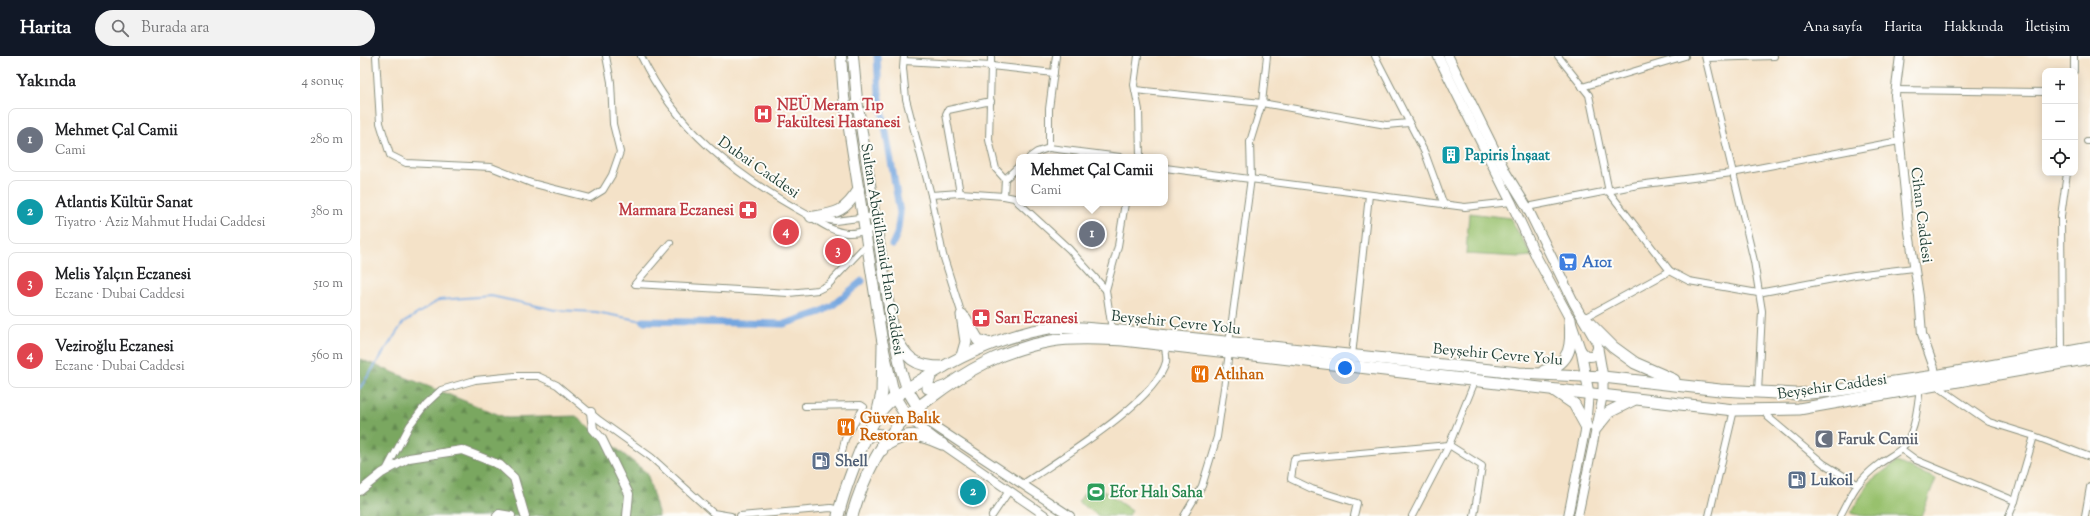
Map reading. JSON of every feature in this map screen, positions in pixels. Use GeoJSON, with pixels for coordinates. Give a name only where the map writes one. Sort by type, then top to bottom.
{"type":"FeatureCollection","features":[{"type":"Feature","properties":{"kind":"highway"},"geometry":{"type":"LineString","coordinates":[[962,314],[978,340],[990,344]]}},
{"type":"Feature","properties":{"kind":"highway"},"geometry":{"type":"LineString","coordinates":[[962,314],[966,342],[962,356]]}},
{"type":"Feature","properties":{"kind":"highway"},"geometry":{"type":"LineString","coordinates":[[1584,318],[1613,347],[1635,363],[1689,386]]}},
{"type":"Feature","properties":{"kind":"highway"},"geometry":{"type":"LineString","coordinates":[[1536,373],[1557,367],[1564,359],[1570,347],[1572,336],[1570,319]]}},
{"type":"Feature","properties":{"kind":"highway","name":"Beyşehir Çevre Yolu"},"geometry":{"type":"LineString","coordinates":[[838,513],[866,438],[877,417],[895,398],[931,374],[962,356],[1014,336],[1050,328],[1112,330],[1229,348],[1475,381],[1553,389]]}},
{"type":"Feature","properties":{"kind":"highway"},"geometry":{"type":"LineString","coordinates":[[894,333],[902,350],[911,359],[924,365],[943,367]]}},
{"type":"Feature","properties":{"kind":"highway","name":"Beyşehir Çevre Yolu"},"geometry":{"type":"LineString","coordinates":[[852,516],[869,471],[883,448],[907,417],[918,407],[945,386],[989,360],[1020,348],[1052,341],[1092,339],[1123,340],[1165,346],[1229,348],[1352,356],[1536,373],[1603,377]]}},
{"type":"Feature","properties":{"kind":"highway"},"geometry":{"type":"LineString","coordinates":[[877,417],[882,393],[883,346]]}},
{"type":"Feature","properties":{"kind":"highway","name":"Beyşehir Caddesi"},"geometry":{"type":"LineString","coordinates":[[1553,389],[1635,400],[1734,410],[1764,411],[1799,409],[1920,388],[1936,381],[2090,348]]}},
{"type":"Feature","properties":{"kind":"highway","name":"Beyşehir Caddesi"},"geometry":{"type":"LineString","coordinates":[[1603,377],[1689,386],[1798,394],[1936,381],[2090,358]]}},
{"type":"Feature","properties":{"kind":"highway"},"geometry":{"type":"LineString","coordinates":[[931,374],[928,382],[928,388],[936,390],[945,386]]}},
{"type":"Feature","properties":{"kind":"highway"},"geometry":{"type":"LineString","coordinates":[[908,389],[918,407]]}},
{"type":"Feature","properties":{"kind":"highway"},"geometry":{"type":"LineString","coordinates":[[1553,389],[1574,404],[1591,427],[1608,412],[1635,400]]}},
{"type":"Feature","properties":{"kind":"highway"},"geometry":{"type":"LineString","coordinates":[[895,398],[907,417]]}},
{"type":"Feature","properties":{"kind":"highway"},"geometry":{"type":"LineString","coordinates":[[866,438],[872,434],[881,435],[883,439],[883,448]]}},
{"type":"Feature","properties":{"kind":"highway"},"geometry":{"type":"LineString","coordinates":[[883,448],[898,438],[913,434],[926,436],[942,444]]}},
{"type":"Feature","properties":{"kind":"main road","name":"Sultan Abdülhamid Han Caddesi"},"geometry":{"type":"LineString","coordinates":[[841,56],[844,97],[883,346],[895,398]]}},
{"type":"Feature","properties":{"kind":"main road","name":"Sultan Abdülhamid Han Caddesi"},"geometry":{"type":"LineString","coordinates":[[854,56],[857,100],[875,216],[901,370],[908,389]]}},
{"type":"Feature","properties":{"kind":"main road"},"geometry":{"type":"LineString","coordinates":[[1438,56],[1511,202],[1537,258],[1570,319],[1580,349],[1589,393]]}},
{"type":"Feature","properties":{"kind":"main road"},"geometry":{"type":"LineString","coordinates":[[1448,56],[1506,173],[1527,207],[1574,303],[1584,318],[1598,346],[1603,377],[1602,395]]}},
{"type":"Feature","properties":{"kind":"main road"},"geometry":{"type":"LineString","coordinates":[[811,217],[836,213],[845,209],[859,190]]}},
{"type":"Feature","properties":{"kind":"main road"},"geometry":{"type":"LineString","coordinates":[[1580,349],[1586,356],[1590,357],[1595,355],[1598,346]]}},
{"type":"Feature","properties":{"kind":"street"},"geometry":{"type":"LineString","coordinates":[[376,56],[380,123],[390,155],[406,163],[491,167],[531,183],[590,198],[603,190],[612,175],[620,152],[613,124],[611,82],[606,56]]}},
{"type":"Feature","properties":{"kind":"street","name":"Dubai Caddesi"},"geometry":{"type":"LineString","coordinates":[[641,56],[658,90],[707,147],[777,198],[828,227],[847,233],[877,228]]}},
{"type":"Feature","properties":{"kind":"street"},"geometry":{"type":"LineString","coordinates":[[991,56],[989,140],[991,155],[996,169],[1005,179]]}},
{"type":"Feature","properties":{"kind":"street"},"geometry":{"type":"LineString","coordinates":[[1049,148],[1049,109],[1056,56]]}},
{"type":"Feature","properties":{"kind":"street"},"geometry":{"type":"LineString","coordinates":[[1138,56],[1135,90],[1138,110],[1140,154]]}},
{"type":"Feature","properties":{"kind":"street"},"geometry":{"type":"LineString","coordinates":[[1184,516],[1202,486],[1217,437],[1251,178],[1250,142],[1262,103],[1267,56]]}},
{"type":"Feature","properties":{"kind":"street"},"geometry":{"type":"LineString","coordinates":[[1375,56],[1426,153],[1444,205]]}},
{"type":"Feature","properties":{"kind":"street"},"geometry":{"type":"LineString","coordinates":[[1558,56],[1589,96],[1609,192],[1670,271],[1689,281],[1758,293],[1855,275],[1914,268]]}},
{"type":"Feature","properties":{"kind":"street"},"geometry":{"type":"LineString","coordinates":[[1582,87],[1684,56]]}},
{"type":"Feature","properties":{"kind":"street"},"geometry":{"type":"LineString","coordinates":[[1758,392],[1762,311],[1754,261],[1732,173],[1706,57],[1774,56]]}},
{"type":"Feature","properties":{"kind":"street","name":"Cihan Caddesi"},"geometry":{"type":"LineString","coordinates":[[1900,56],[1895,90],[1909,232],[1922,334],[1934,368],[1936,381]]}},
{"type":"Feature","properties":{"kind":"street"},"geometry":{"type":"LineString","coordinates":[[2074,56],[2074,68]]}},
{"type":"Feature","properties":{"kind":"street"},"geometry":{"type":"LineString","coordinates":[[962,314],[943,255],[932,195],[906,99],[904,59],[1054,73]]}},
{"type":"Feature","properties":{"kind":"street"},"geometry":{"type":"LineString","coordinates":[[1135,90],[1262,103],[1386,125],[1409,123]]}},
{"type":"Feature","properties":{"kind":"street"},"geometry":{"type":"LineString","coordinates":[[1895,90],[2042,92]]}},
{"type":"Feature","properties":{"kind":"street"},"geometry":{"type":"LineString","coordinates":[[960,193],[946,114],[948,110],[991,101]]}},
{"type":"Feature","properties":{"kind":"street"},"geometry":{"type":"LineString","coordinates":[[1527,207],[1609,192],[1638,185],[1732,173],[1899,141]]}},
{"type":"Feature","properties":{"kind":"street"},"geometry":{"type":"LineString","coordinates":[[1034,154],[1049,148],[1096,154]]}},
{"type":"Feature","properties":{"kind":"street"},"geometry":{"type":"LineString","coordinates":[[1168,168],[1251,178],[1444,205],[1465,207],[1511,202]]}},
{"type":"Feature","properties":{"kind":"street"},"geometry":{"type":"LineString","coordinates":[[1004,196],[1005,179],[1016,169]]}},
{"type":"Feature","properties":{"kind":"street"},"geometry":{"type":"LineString","coordinates":[[2062,353],[2061,216],[2067,176]]}},
{"type":"Feature","properties":{"kind":"street"},"geometry":{"type":"LineString","coordinates":[[932,195],[960,193],[1004,196],[1014,198],[1016,200]]}},
{"type":"Feature","properties":{"kind":"street"},"geometry":{"type":"LineString","coordinates":[[1352,356],[1370,195]]}},
{"type":"Feature","properties":{"kind":"street"},"geometry":{"type":"LineString","coordinates":[[1022,206],[1069,249],[1106,290]]}},
{"type":"Feature","properties":{"kind":"street"},"geometry":{"type":"LineString","coordinates":[[1112,330],[1106,290],[1118,246],[1125,206]]}},
{"type":"Feature","properties":{"kind":"street","name":"Dubai Caddesi"},"geometry":{"type":"LineString","coordinates":[[811,217],[834,222],[875,216]]}},
{"type":"Feature","properties":{"kind":"street"},"geometry":{"type":"LineString","coordinates":[[670,243],[636,284],[789,293],[818,290],[828,284],[867,244]]}},
{"type":"Feature","properties":{"kind":"street"},"geometry":{"type":"LineString","coordinates":[[1584,318],[1670,271]]}},
{"type":"Feature","properties":{"kind":"street"},"geometry":{"type":"LineString","coordinates":[[1023,484],[1136,403],[1159,374],[1166,361],[1165,346]]}},
{"type":"Feature","properties":{"kind":"street"},"geometry":{"type":"LineString","coordinates":[[385,472],[410,425],[426,404],[441,390],[475,380],[515,376],[538,376],[557,385],[651,457],[713,513],[732,516]]}},
{"type":"Feature","properties":{"kind":"street"},"geometry":{"type":"LineString","coordinates":[[1412,516],[1448,445],[1475,381]]}},
{"type":"Feature","properties":{"kind":"street"},"geometry":{"type":"LineString","coordinates":[[1936,381],[1989,422],[2090,456]]}},
{"type":"Feature","properties":{"kind":"street"},"geometry":{"type":"LineString","coordinates":[[1840,516],[1857,484],[1878,464],[1901,449],[1909,436],[1915,418],[1920,388]]}},
{"type":"Feature","properties":{"kind":"street"},"geometry":{"type":"LineString","coordinates":[[1578,516],[1591,427],[1589,393]]}},
{"type":"Feature","properties":{"kind":"street"},"geometry":{"type":"LineString","coordinates":[[1568,516],[1591,427],[1602,395]]}},
{"type":"Feature","properties":{"kind":"street"},"geometry":{"type":"LineString","coordinates":[[805,406],[861,405],[864,407],[845,439],[842,452]]}},
{"type":"Feature","properties":{"kind":"street"},"geometry":{"type":"LineString","coordinates":[[918,407],[933,425],[1070,516]]}},
{"type":"Feature","properties":{"kind":"street"},"geometry":{"type":"LineString","coordinates":[[1709,516],[1734,410]]}},
{"type":"Feature","properties":{"kind":"street"},"geometry":{"type":"LineString","coordinates":[[1764,411],[1768,417],[1824,464],[1857,484]]}},
{"type":"Feature","properties":{"kind":"street"},"geometry":{"type":"LineString","coordinates":[[591,412],[593,429],[602,439],[629,494],[627,516]]}},
{"type":"Feature","properties":{"kind":"street"},"geometry":{"type":"LineString","coordinates":[[907,417],[942,444],[1046,516]]}},
{"type":"Feature","properties":{"kind":"street"},"geometry":{"type":"LineString","coordinates":[[2009,516],[2015,501],[2034,436]]}},
{"type":"Feature","properties":{"kind":"street"},"geometry":{"type":"LineString","coordinates":[[1354,516],[1357,503],[1312,489],[1291,479],[1294,459],[1448,445],[1482,466],[1474,516]]}},
{"type":"Feature","properties":{"kind":"street"},"geometry":{"type":"LineString","coordinates":[[1901,449],[1916,460],[2015,501]]}},
{"type":"Feature","properties":{"kind":"street"},"geometry":{"type":"LineString","coordinates":[[360,491],[385,472],[409,458],[462,450],[471,452],[500,465],[514,478],[525,516]]}},
{"type":"Feature","properties":{"kind":"street"},"geometry":{"type":"LineString","coordinates":[[2084,516],[2090,486]]}},
{"type":"Feature","properties":{"kind":"street"},"geometry":{"type":"LineString","coordinates":[[992,516],[1009,490]]}},
{"type":"Feature","properties":{"kind":"street"},"geometry":{"type":"LineString","coordinates":[[740,516],[831,508],[838,513]]}},
{"type":"Feature","properties":{"kind":"street"},"geometry":{"type":"LineString","coordinates":[[497,516],[499,514],[510,516]]}},
{"type":"Feature","properties":{"kind":"green space"},"geometry":{"type":"Polygon","coordinates":[[[1469,213],[1510,218],[1532,256],[1520,257],[1466,254],[1469,213]]]}},
{"type":"Feature","properties":{"kind":"green space"},"geometry":{"type":"Polygon","coordinates":[[[360,359],[507,418],[576,416],[647,473],[659,516],[360,516],[360,359]]]}},
{"type":"Feature","properties":{"kind":"green space"},"geometry":{"type":"Polygon","coordinates":[[[1897,462],[1936,479],[1921,516],[1863,516],[1851,513],[1870,481],[1897,462]]]}},
{"type":"Feature","properties":{"kind":"green space","name":"Efor Halı Saha"},"geometry":{"type":"Polygon","coordinates":[[[1092,483],[1132,511],[1128,516],[1099,516],[1078,502],[1092,483]]]}},
{"type":"Feature","properties":{"kind":"waterway"},"geometry":{"type":"LineString","coordinates":[[877,56],[879,92],[900,213],[897,234],[892,245]]}},
{"type":"Feature","properties":{"kind":"waterway"},"geometry":{"type":"LineString","coordinates":[[643,321],[784,324],[821,312],[833,305],[862,281]]}},
{"type":"Feature","properties":{"kind":"waterway"},"geometry":{"type":"LineString","coordinates":[[360,388],[403,323],[439,300],[491,296],[556,310],[596,312],[643,321]]}},
{"type":"Feature","properties":{"kind":"place","name":"NEÜ Meram Tıp Fakültesi Hastanesi"},"geometry":{"type":"Point","coordinates":[763,114]}},
{"type":"Feature","properties":{"kind":"place","name":"Papiris İnşaat"},"geometry":{"type":"Point","coordinates":[1451,155]}},
{"type":"Feature","properties":{"kind":"place","name":"Marmara Eczanesi"},"geometry":{"type":"Point","coordinates":[748,210]}},
{"type":"Feature","properties":{"kind":"place","name":"Veziroğlu Eczanesi"},"geometry":{"type":"Point","coordinates":[786,232]}},
{"type":"Feature","properties":{"kind":"place","name":"Mehmet Çal Camii"},"geometry":{"type":"Point","coordinates":[1092,234]}},
{"type":"Feature","properties":{"kind":"place","name":"Melis Yalçın Eczanesi"},"geometry":{"type":"Point","coordinates":[838,251]}},
{"type":"Feature","properties":{"kind":"place","name":"A101"},"geometry":{"type":"Point","coordinates":[1568,262]}},
{"type":"Feature","properties":{"kind":"place","name":"Sarı Eczanesi"},"geometry":{"type":"Point","coordinates":[981,318]}},
{"type":"Feature","properties":{"kind":"place","name":"Atlıhan"},"geometry":{"type":"Point","coordinates":[1200,374]}},
{"type":"Feature","properties":{"kind":"place","name":"Güven Balık Restoran"},"geometry":{"type":"Point","coordinates":[846,427]}},
{"type":"Feature","properties":{"kind":"place","name":"Faruk Camii"},"geometry":{"type":"Point","coordinates":[1824,439]}},
{"type":"Feature","properties":{"kind":"place","name":"Shell"},"geometry":{"type":"Point","coordinates":[821,461]}},
{"type":"Feature","properties":{"kind":"place","name":"Lukoil"},"geometry":{"type":"Point","coordinates":[1797,480]}},
{"type":"Feature","properties":{"kind":"place","name":"Atlantis Kültür Sanat"},"geometry":{"type":"Point","coordinates":[973,492]}},
{"type":"Feature","properties":{"kind":"place","name":"Efor Halı Saha"},"geometry":{"type":"Point","coordinates":[1096,492]}}]}
